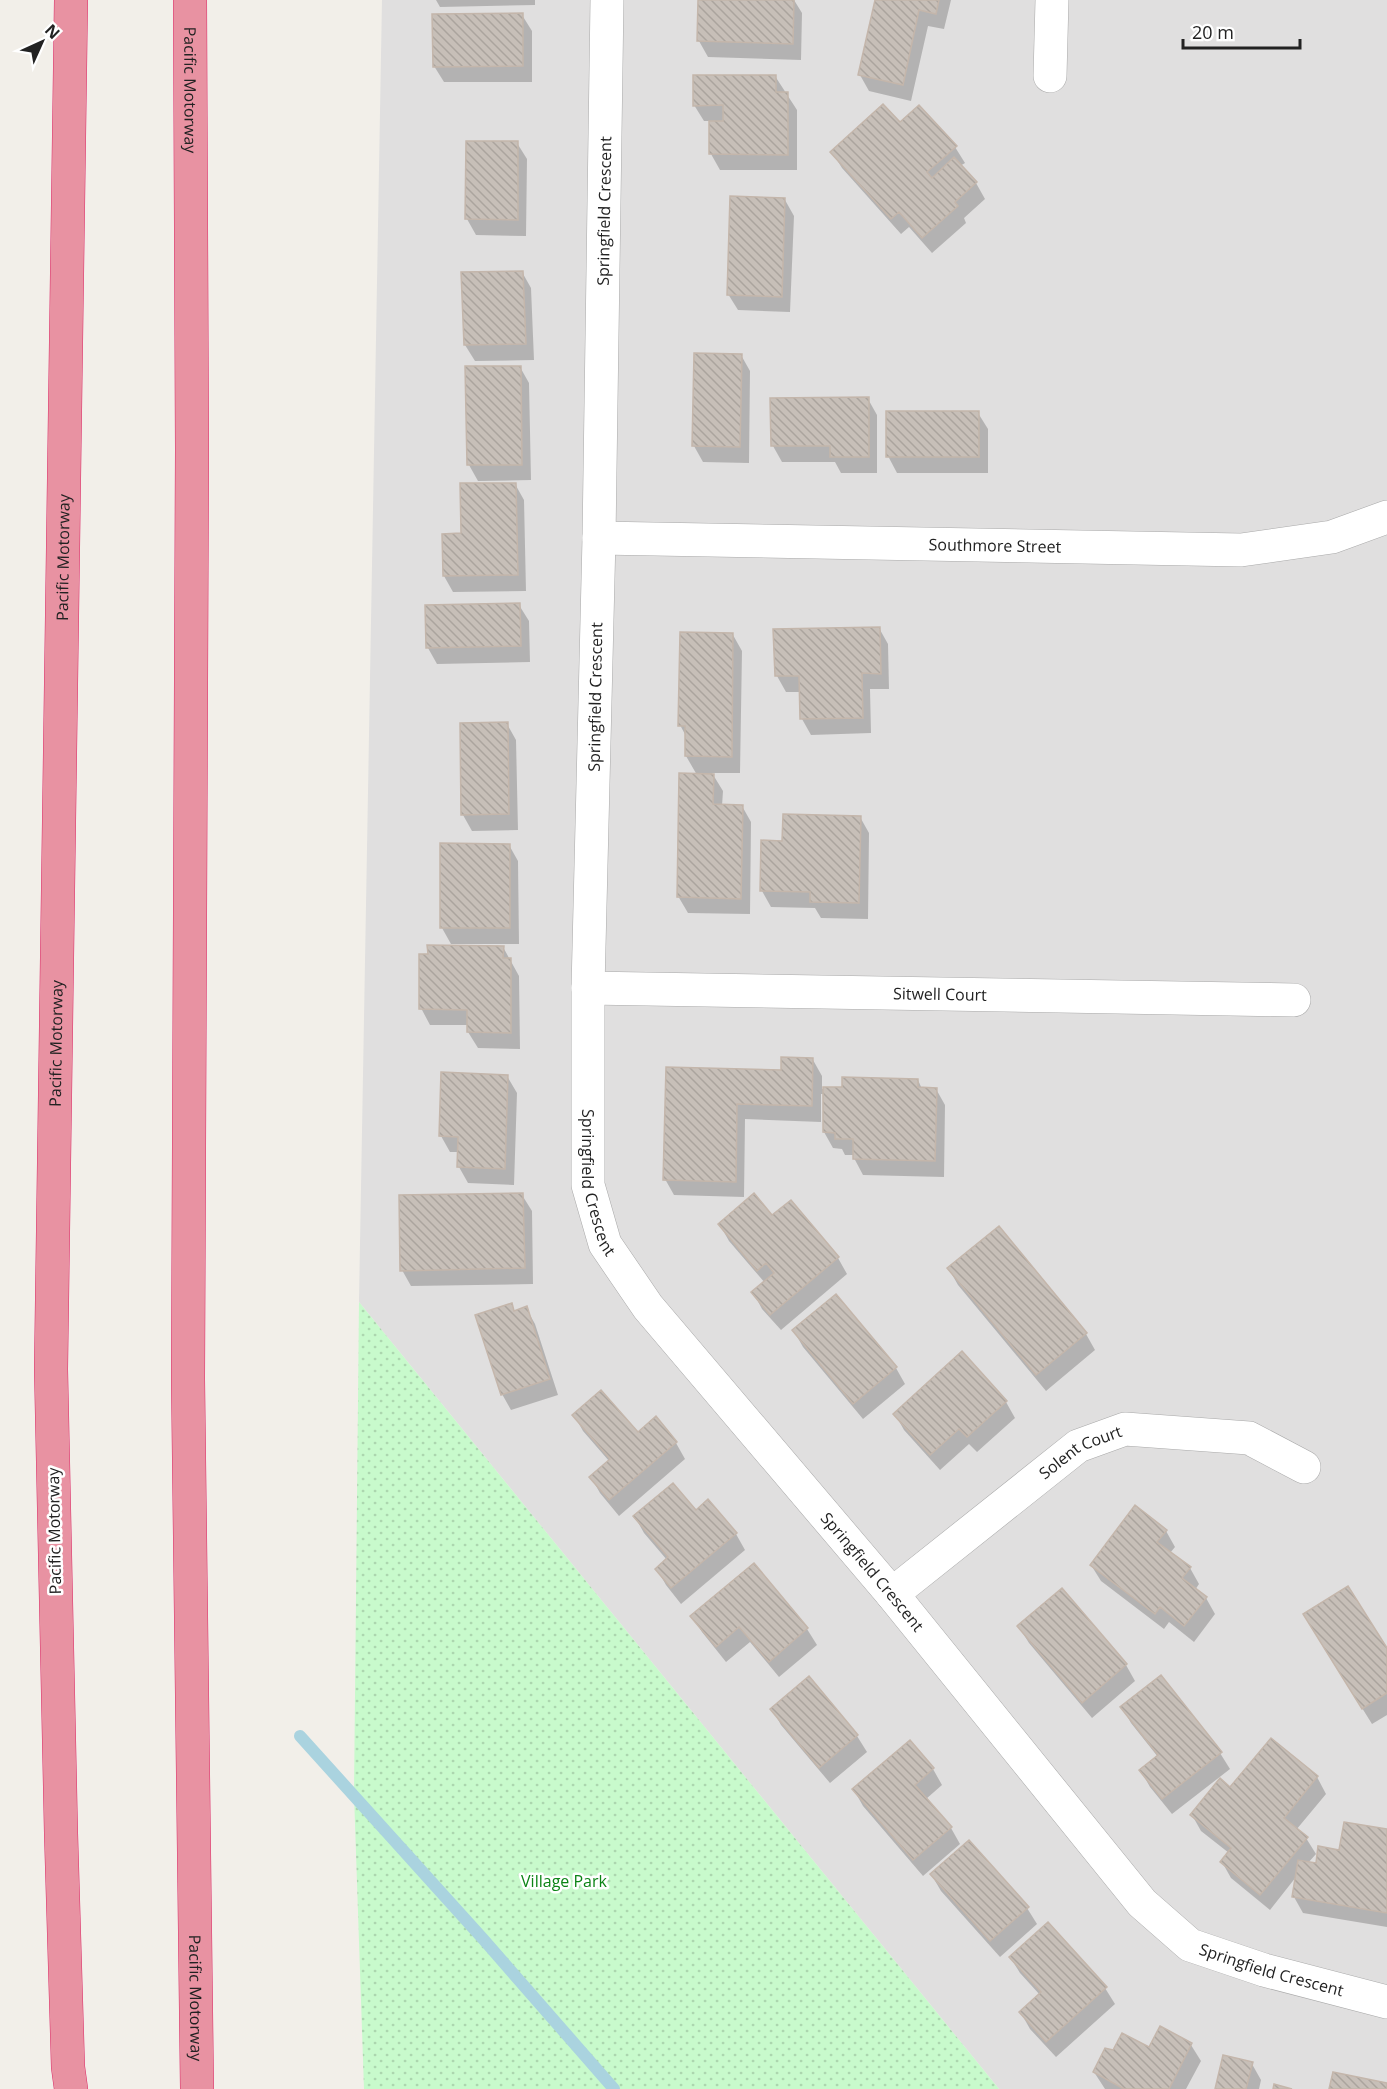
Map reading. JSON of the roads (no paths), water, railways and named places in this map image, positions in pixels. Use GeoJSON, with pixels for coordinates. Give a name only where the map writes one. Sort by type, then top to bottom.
{"type":"FeatureCollection","features":[{"type":"Feature","properties":{"kind":"highway","name":"Pacific Motorway"},"geometry":{"type":"LineString","coordinates":[[70,2082],[61,1845],[51,1369],[71,0]]}},
{"type":"Feature","properties":{"kind":"highway","name":"Pacific Motorway"},"geometry":{"type":"LineString","coordinates":[[190,0],[192,473],[188,1379],[197,2089]]}},
{"type":"Feature","properties":{"kind":"street","name":"Springfield Crescent"},"geometry":{"type":"LineString","coordinates":[[607,0],[599,538],[588,988],[588,1185],[605,1244],[648,1307],[892,1594],[1142,1903],[1190,1945],[1264,1970],[1387,2002]]}},
{"type":"Feature","properties":{"kind":"street"},"geometry":{"type":"LineString","coordinates":[[1050,76],[1052,0]]}},
{"type":"Feature","properties":{"kind":"street","name":"Southmore Street"},"geometry":{"type":"LineString","coordinates":[[599,538],[1241,550],[1332,537],[1387,517]]}},
{"type":"Feature","properties":{"kind":"street","name":"Sitwell Court"},"geometry":{"type":"LineString","coordinates":[[588,988],[1294,1000]]}},
{"type":"Feature","properties":{"kind":"street","name":"Solent Court"},"geometry":{"type":"LineString","coordinates":[[892,1594],[1078,1446],[1125,1429],[1249,1438],[1304,1467]]}},
{"type":"Feature","properties":{"kind":"waterway"},"geometry":{"type":"LineString","coordinates":[[300,1736],[484,1940],[614,2089]]}},
{"type":"Feature","properties":{"kind":"park label","name":"Village Park"},"geometry":{"type":"Point","coordinates":[564,1881]}}]}
